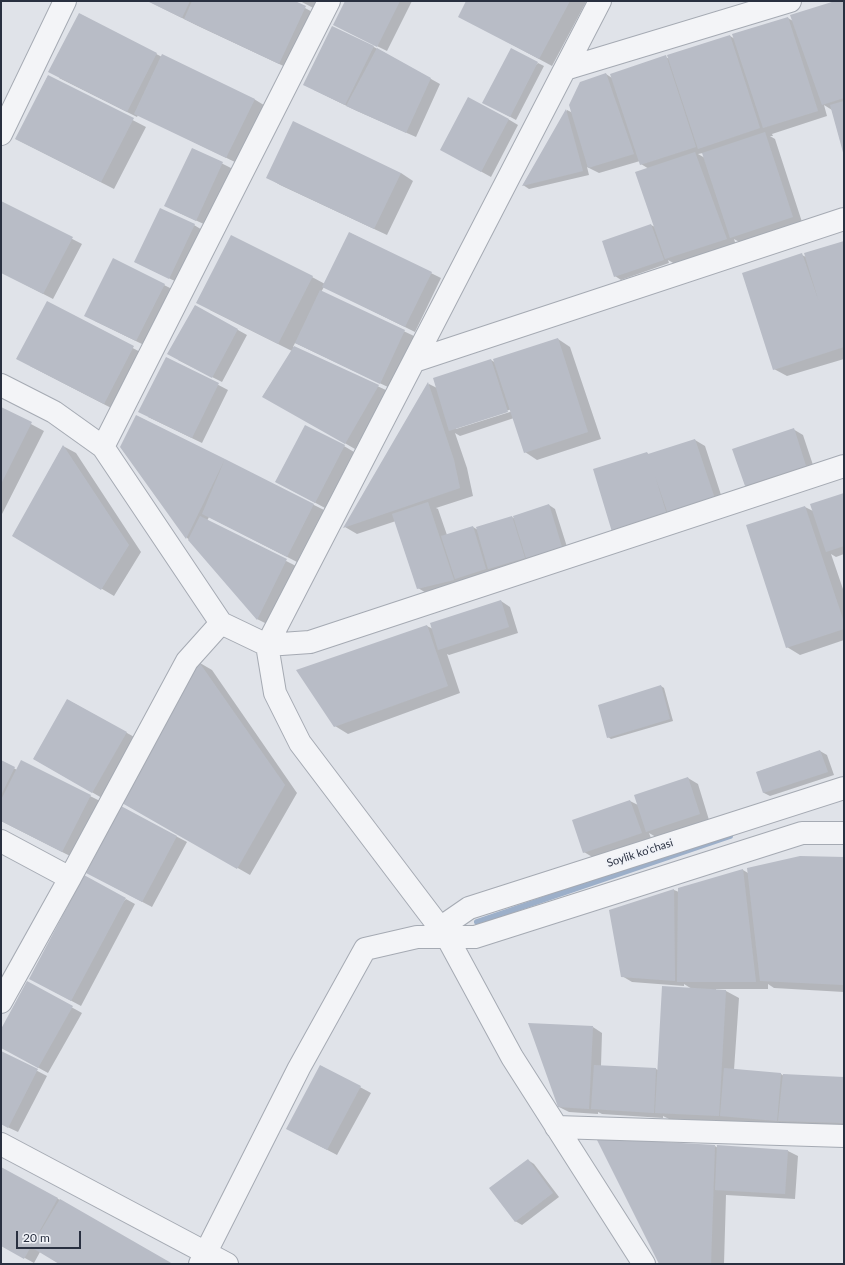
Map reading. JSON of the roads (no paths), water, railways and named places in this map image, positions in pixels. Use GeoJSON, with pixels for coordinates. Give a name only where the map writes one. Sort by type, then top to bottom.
{"type":"FeatureCollection","features":[{"type":"Feature","properties":{"kind":"street"},"geometry":{"type":"LineString","coordinates":[[1,134],[65,1]]}},
{"type":"Feature","properties":{"kind":"street"},"geometry":{"type":"LineString","coordinates":[[103,447],[329,1]]}},
{"type":"Feature","properties":{"kind":"street"},"geometry":{"type":"LineString","coordinates":[[600,1],[267,645],[275,693],[300,743],[444,933],[512,1057],[644,1264]]}},
{"type":"Feature","properties":{"kind":"street"},"geometry":{"type":"LineString","coordinates":[[565,69],[790,1]]}},
{"type":"Feature","properties":{"kind":"street"},"geometry":{"type":"LineString","coordinates":[[414,361],[844,219]]}},
{"type":"Feature","properties":{"kind":"street"},"geometry":{"type":"LineString","coordinates":[[1,385],[54,412],[103,447],[221,623],[267,645],[310,642],[844,466]]}},
{"type":"Feature","properties":{"kind":"street"},"geometry":{"type":"LineString","coordinates":[[1,1002],[187,661],[221,623]]}},
{"type":"Feature","properties":{"kind":"street","name":"Soylik ko'chasi"},"geometry":{"type":"LineString","coordinates":[[444,933],[469,908],[844,788]]}},
{"type":"Feature","properties":{"kind":"street"},"geometry":{"type":"LineString","coordinates":[[793,805],[802,833]]}},
{"type":"Feature","properties":{"kind":"street"},"geometry":{"type":"LineString","coordinates":[[203,1258],[299,1068],[365,949],[417,937],[444,933],[475,937],[802,833],[844,833]]}},
{"type":"Feature","properties":{"kind":"street"},"geometry":{"type":"LineString","coordinates":[[1,841],[70,878]]}},
{"type":"Feature","properties":{"kind":"street"},"geometry":{"type":"LineString","coordinates":[[556,1126],[844,1136]]}},
{"type":"Feature","properties":{"kind":"street"},"geometry":{"type":"LineString","coordinates":[[1,1144],[203,1258],[226,1264]]}},
{"type":"Feature","properties":{"kind":"waterway"},"geometry":{"type":"LineString","coordinates":[[477,922],[730,836]]}}]}
